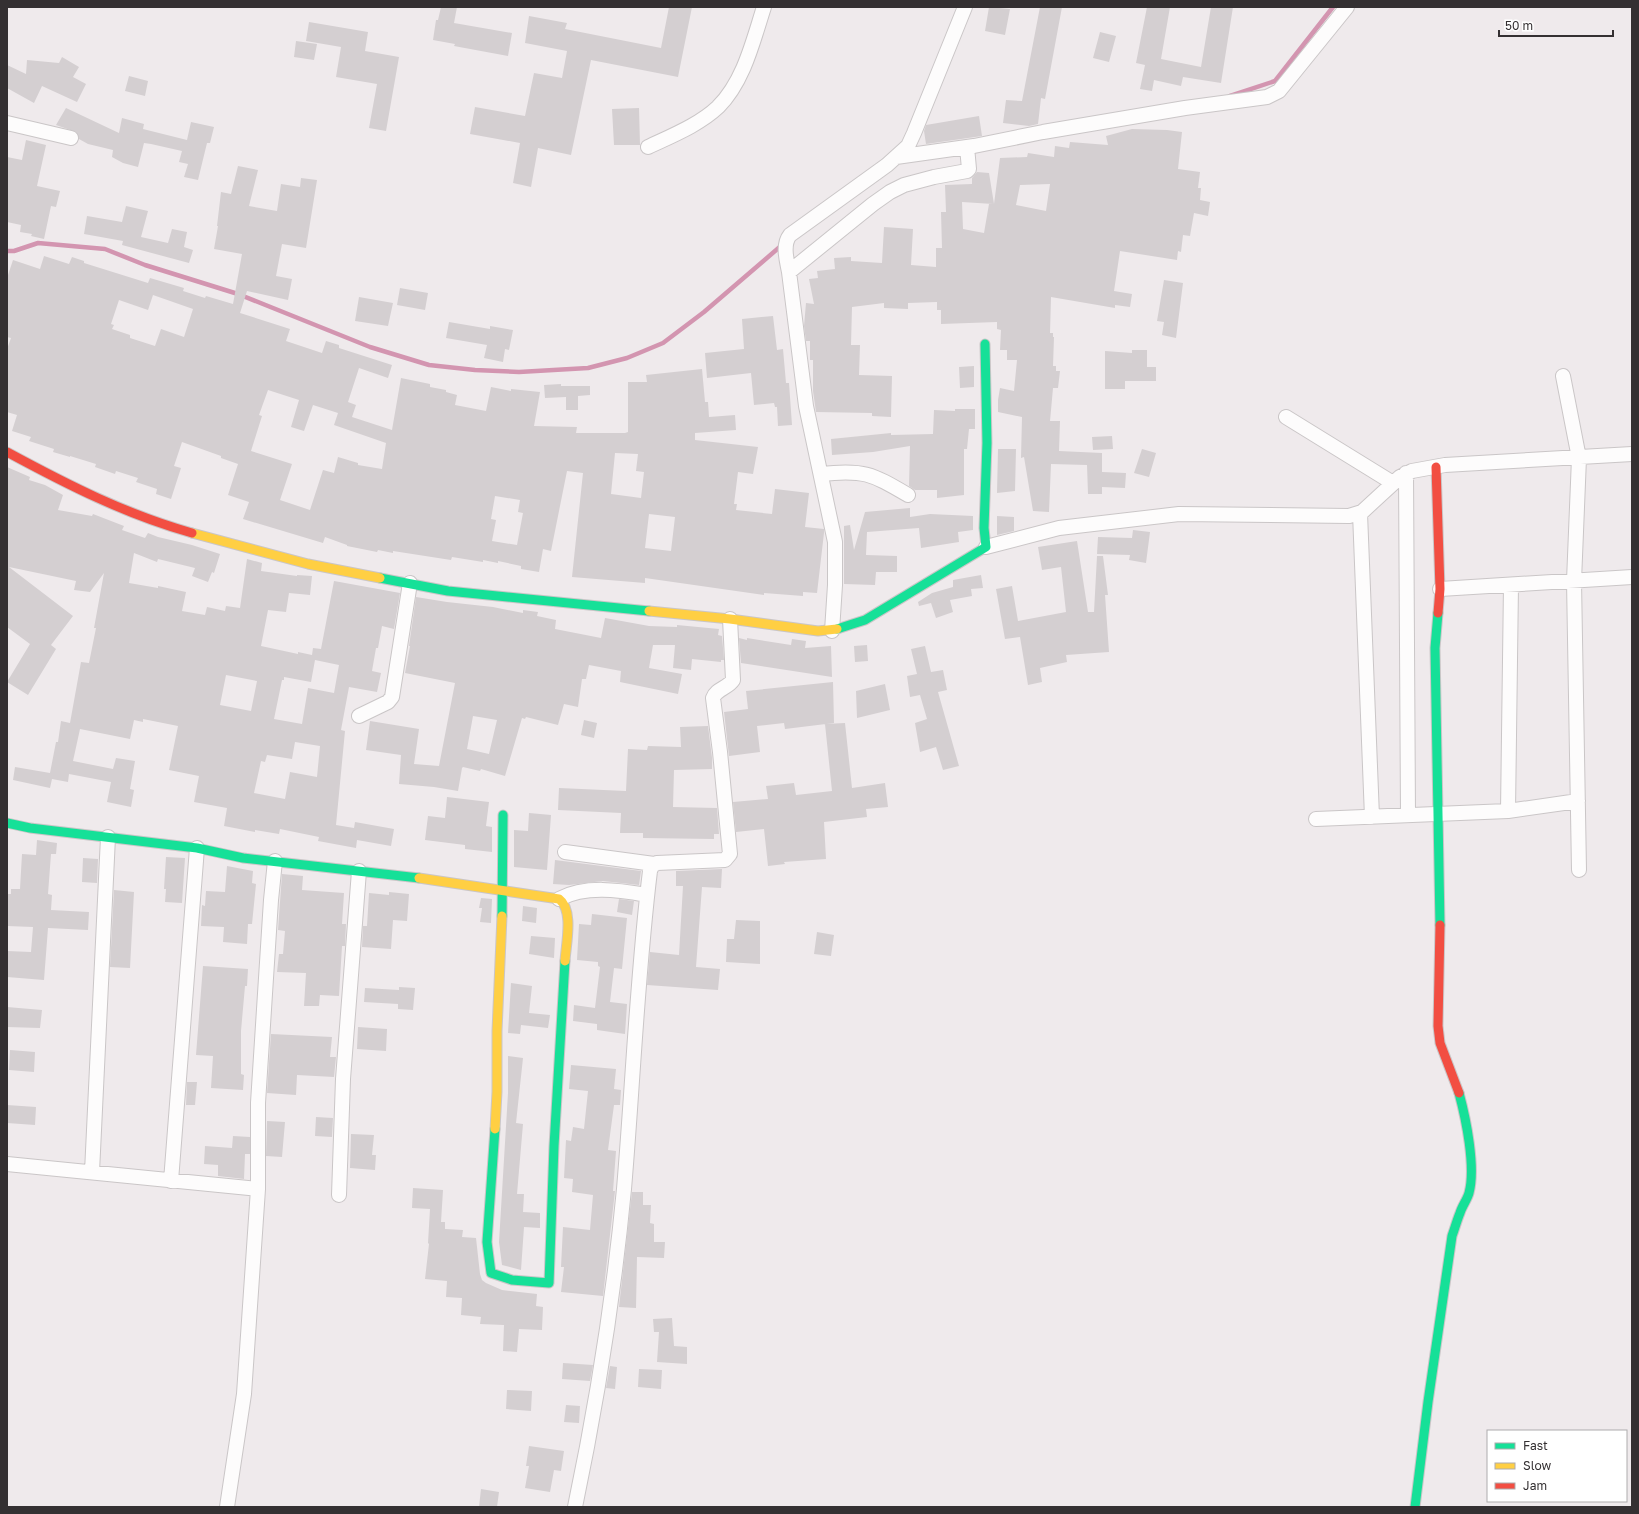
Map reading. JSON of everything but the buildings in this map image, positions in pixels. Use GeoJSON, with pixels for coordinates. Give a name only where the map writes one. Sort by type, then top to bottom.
{"type":"FeatureCollection","features":[{"type":"Feature","properties":{"kind":"street"},"geometry":{"type":"LineString","coordinates":[[648,147],[696,122],[718,107],[730,91],[749,55],[764,7]]}},
{"type":"Feature","properties":{"kind":"street"},"geometry":{"type":"LineString","coordinates":[[832,631],[835,585],[834,542],[806,406],[785,246],[786,240],[790,235],[843,198],[908,146],[965,7]]}},
{"type":"Feature","properties":{"kind":"street"},"geometry":{"type":"LineString","coordinates":[[896,157],[968,158],[1185,108],[1267,97],[1279,91],[1347,7]]}},
{"type":"Feature","properties":{"kind":"street"},"geometry":{"type":"LineString","coordinates":[[7,123],[71,138]]}},
{"type":"Feature","properties":{"kind":"street"},"geometry":{"type":"LineString","coordinates":[[788,269],[890,192],[904,185],[934,176],[968,158]]}},
{"type":"Feature","properties":{"kind":"street"},"geometry":{"type":"LineString","coordinates":[[984,344],[987,398],[984,528],[986,547]]}},
{"type":"Feature","properties":{"kind":"street"},"geometry":{"type":"LineString","coordinates":[[1563,376],[1579,458],[1574,581],[1579,870]]}},
{"type":"Feature","properties":{"kind":"street"},"geometry":{"type":"LineString","coordinates":[[1286,417],[1393,482]]}},
{"type":"Feature","properties":{"kind":"street"},"geometry":{"type":"LineString","coordinates":[[7,452],[99,500],[120,509],[175,528],[308,564],[448,591],[730,619],[818,631],[832,631],[855,625],[865,620],[986,547],[1059,528],[1179,514],[1345,517],[1360,513],[1393,482],[1406,473],[1436,467],[1632,454]]}},
{"type":"Feature","properties":{"kind":"street"},"geometry":{"type":"LineString","coordinates":[[1415,1507],[1428,1402],[1452,1236],[1460,1212],[1469,1194],[1471,1180],[1470,1154],[1464,1112],[1459,1093],[1440,1043],[1438,1026],[1440,946],[1435,648],[1440,589],[1436,467]]}},
{"type":"Feature","properties":{"kind":"street"},"geometry":{"type":"LineString","coordinates":[[821,474],[844,471],[869,474],[879,478],[908,495]]}},
{"type":"Feature","properties":{"kind":"street"},"geometry":{"type":"LineString","coordinates":[[1406,473],[1408,815]]}},
{"type":"Feature","properties":{"kind":"street"},"geometry":{"type":"LineString","coordinates":[[1360,513],[1372,817]]}},
{"type":"Feature","properties":{"kind":"street"},"geometry":{"type":"LineString","coordinates":[[1440,589],[1632,577]]}},
{"type":"Feature","properties":{"kind":"street"},"geometry":{"type":"LineString","coordinates":[[359,716],[388,702],[392,697],[410,583]]}},
{"type":"Feature","properties":{"kind":"street"},"geometry":{"type":"LineString","coordinates":[[1508,811],[1512,584]]}},
{"type":"Feature","properties":{"kind":"street"},"geometry":{"type":"LineString","coordinates":[[565,852],[654,864],[725,860],[729,856],[720,752],[713,698],[715,693],[731,683],[733,680],[730,619]]}},
{"type":"Feature","properties":{"kind":"street"},"geometry":{"type":"LineString","coordinates":[[1316,819],[1508,811],[1578,801]]}},
{"type":"Feature","properties":{"kind":"street"},"geometry":{"type":"LineString","coordinates":[[7,823],[30,828],[197,848],[243,858],[430,879],[504,889],[559,899],[564,904],[568,915],[554,1153],[549,1283],[511,1282],[501,1279],[491,1273],[487,1242],[496,1092],[497,1031],[504,889],[503,815]]}},
{"type":"Feature","properties":{"kind":"street"},"geometry":{"type":"LineString","coordinates":[[92,1172],[108,837]]}},
{"type":"Feature","properties":{"kind":"street"},"geometry":{"type":"LineString","coordinates":[[171,1181],[197,848]]}},
{"type":"Feature","properties":{"kind":"street"},"geometry":{"type":"LineString","coordinates":[[228,1507],[244,1394],[258,1189],[260,1080],[275,861]]}},
{"type":"Feature","properties":{"kind":"street"},"geometry":{"type":"LineString","coordinates":[[575,1507],[596,1395],[613,1286],[624,1190],[638,983],[650,871],[654,864]]}},
{"type":"Feature","properties":{"kind":"street"},"geometry":{"type":"LineString","coordinates":[[339,1195],[343,1079],[359,871]]}},
{"type":"Feature","properties":{"kind":"street"},"geometry":{"type":"LineString","coordinates":[[559,899],[583,890],[622,891],[647,895]]}},
{"type":"Feature","properties":{"kind":"street"},"geometry":{"type":"LineString","coordinates":[[7,1164],[258,1189]]}},
{"type":"Feature","properties":{"kind":"waterway"},"geometry":{"type":"LineString","coordinates":[[1230,96],[1275,81],[1333,7]]}},
{"type":"Feature","properties":{"kind":"waterway"},"geometry":{"type":"LineString","coordinates":[[7,251],[14,251],[38,243],[105,249],[145,265],[238,294],[370,347],[429,365],[475,370],[519,372],[588,368],[627,358],[663,343],[704,312],[782,245]]}},
{"type":"Feature","properties":{"kind":"traffic: fast"},"geometry":{"type":"LineString","coordinates":[[837,629],[865,620],[986,547],[984,528],[987,443],[985,344]]}},
{"type":"Feature","properties":{"kind":"traffic: fast"},"geometry":{"type":"LineString","coordinates":[[380,578],[448,591],[649,611]]}},
{"type":"Feature","properties":{"kind":"traffic: fast"},"geometry":{"type":"LineString","coordinates":[[1438,613],[1435,648],[1440,925]]}},
{"type":"Feature","properties":{"kind":"traffic: fast"},"geometry":{"type":"LineString","coordinates":[[502,916],[503,815]]}},
{"type":"Feature","properties":{"kind":"traffic: fast"},"geometry":{"type":"LineString","coordinates":[[7,823],[30,828],[197,848],[243,858],[419,878]]}},
{"type":"Feature","properties":{"kind":"traffic: fast"},"geometry":{"type":"LineString","coordinates":[[495,1129],[487,1242],[491,1273],[512,1280],[549,1283],[554,1146],[565,961]]}},
{"type":"Feature","properties":{"kind":"traffic: fast"},"geometry":{"type":"LineString","coordinates":[[1415,1507],[1428,1402],[1452,1236],[1461,1210],[1468,1196],[1471,1182],[1471,1157],[1459,1093]]}},
{"type":"Feature","properties":{"kind":"traffic: slow"},"geometry":{"type":"LineString","coordinates":[[192,533],[308,564],[380,578]]}},
{"type":"Feature","properties":{"kind":"traffic: slow"},"geometry":{"type":"LineString","coordinates":[[649,611],[730,619],[818,631],[837,629]]}},
{"type":"Feature","properties":{"kind":"traffic: slow"},"geometry":{"type":"LineString","coordinates":[[419,878],[559,899],[564,904],[568,919],[565,961]]}},
{"type":"Feature","properties":{"kind":"traffic: slow"},"geometry":{"type":"LineString","coordinates":[[495,1129],[497,1092],[497,1031],[502,916]]}},
{"type":"Feature","properties":{"kind":"traffic: jam"},"geometry":{"type":"LineString","coordinates":[[7,452],[97,498],[143,517],[192,533]]}},
{"type":"Feature","properties":{"kind":"traffic: jam"},"geometry":{"type":"LineString","coordinates":[[1436,467],[1440,589],[1438,613]]}},
{"type":"Feature","properties":{"kind":"traffic: jam"},"geometry":{"type":"LineString","coordinates":[[1440,925],[1438,1026],[1440,1043],[1459,1093]]}}]}
